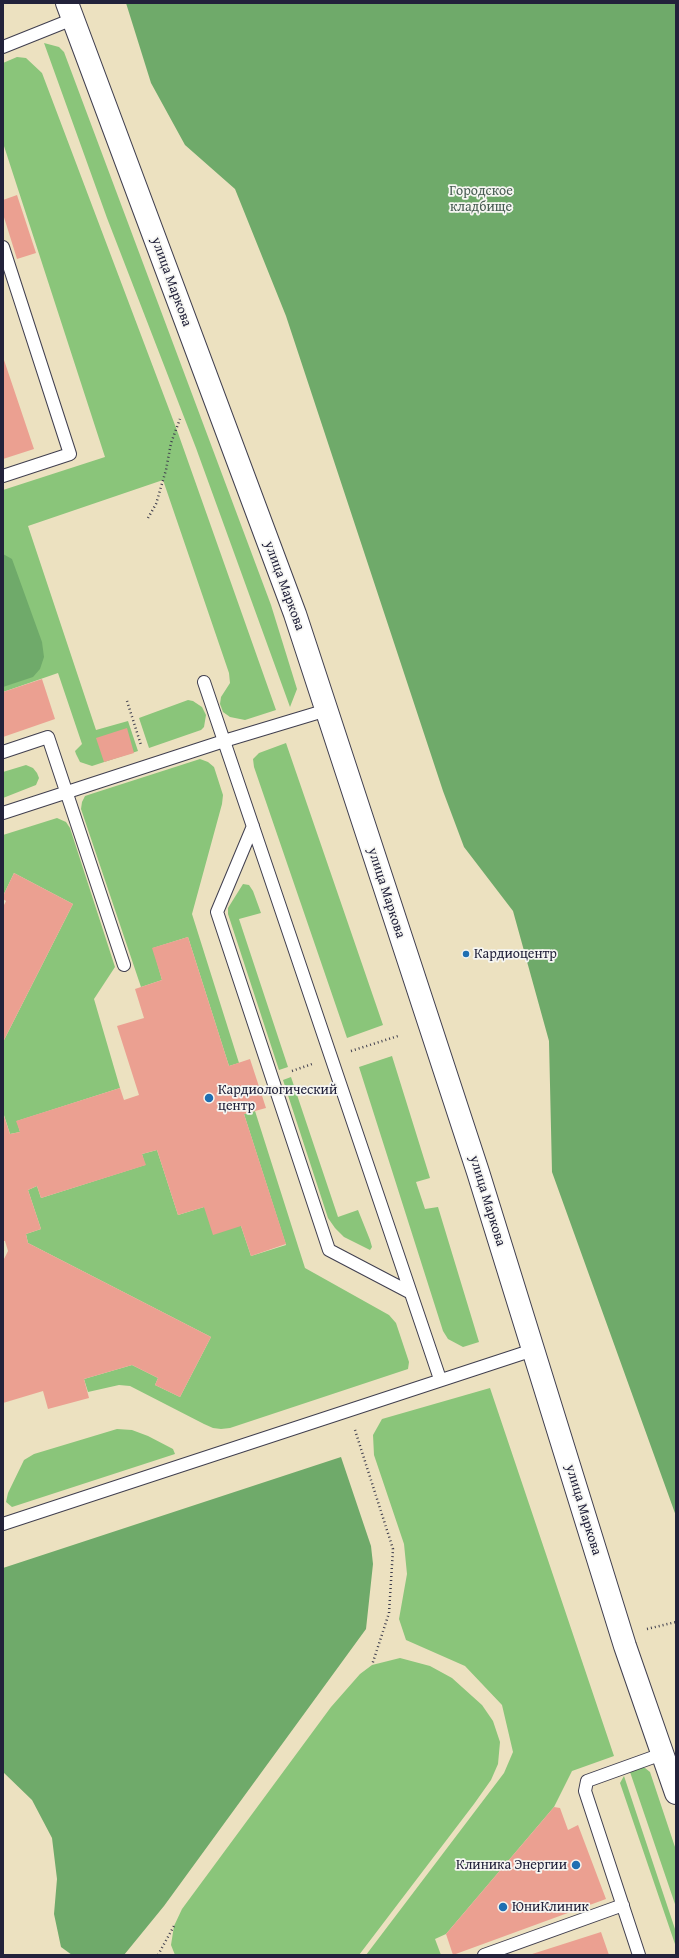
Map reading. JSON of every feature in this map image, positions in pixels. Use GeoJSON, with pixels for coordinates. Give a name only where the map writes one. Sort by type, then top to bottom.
{"type":"FeatureCollection","features":[{"type":"Feature","properties":{"kind":"street","name":"улица Маркова"},"geometry":{"type":"LineString","coordinates":[[70,11],[295,614],[478,1172],[625,1646],[676,1793]]}},
{"type":"Feature","properties":{"kind":"lane"},"geometry":{"type":"LineString","coordinates":[[3,47],[70,11]]}},
{"type":"Feature","properties":{"kind":"lane"},"geometry":{"type":"LineString","coordinates":[[3,247],[70,454],[3,476]]}},
{"type":"Feature","properties":{"kind":"lane"},"geometry":{"type":"LineString","coordinates":[[204,682],[440,1379]]}},
{"type":"Feature","properties":{"kind":"lane"},"geometry":{"type":"LineString","coordinates":[[3,813],[224,741],[327,710]]}},
{"type":"Feature","properties":{"kind":"lane"},"geometry":{"type":"LineString","coordinates":[[3,752],[48,737],[124,965]]}},
{"type":"Feature","properties":{"kind":"lane"},"geometry":{"type":"LineString","coordinates":[[253,826],[217,912],[329,1250],[411,1293]]}},
{"type":"Feature","properties":{"kind":"lane"},"geometry":{"type":"LineString","coordinates":[[3,1524],[440,1379],[533,1350]]}},
{"type":"Feature","properties":{"kind":"lane"},"geometry":{"type":"LineString","coordinates":[[639,1955],[585,1791],[587,1781],[662,1754]]}},
{"type":"Feature","properties":{"kind":"lane"},"geometry":{"type":"LineString","coordinates":[[484,1955],[623,1905]]}},
{"type":"Feature","properties":{"kind":"path"},"geometry":{"type":"LineString","coordinates":[[148,518],[156,504],[166,470],[171,443],[180,419]]}},
{"type":"Feature","properties":{"kind":"path"},"geometry":{"type":"LineString","coordinates":[[127,701],[144,751]]}},
{"type":"Feature","properties":{"kind":"path"},"geometry":{"type":"LineString","coordinates":[[347,1052],[398,1036]]}},
{"type":"Feature","properties":{"kind":"path"},"geometry":{"type":"LineString","coordinates":[[290,1072],[307,1066]]}},
{"type":"Feature","properties":{"kind":"path"},"geometry":{"type":"LineString","coordinates":[[350,1410],[393,1549],[389,1613],[372,1665]]}},
{"type":"Feature","properties":{"kind":"path"},"geometry":{"type":"LineString","coordinates":[[158,1955],[174,1926]]}},
{"type":"Feature","properties":{"kind":"green space","name":"Городское кладбище"},"geometry":{"type":"Polygon","coordinates":[[[126,3],[676,3],[676,1516],[552,1172],[549,1041],[513,911],[464,847],[443,791],[286,316],[235,189],[185,145],[151,83],[126,3]]]}},
{"type":"Feature","properties":{"kind":"green space"},"geometry":{"type":"Polygon","coordinates":[[[44,43],[59,47],[64,52],[271,605],[297,689],[290,707],[196,448],[107,218],[44,43]]]}},
{"type":"Feature","properties":{"kind":"green space"},"geometry":{"type":"Polygon","coordinates":[[[17,57],[26,58],[42,73],[178,433],[276,710],[245,720],[230,717],[223,712],[220,704],[221,697],[230,683],[229,673],[163,480],[28,526],[96,730],[128,721],[138,751],[92,766],[80,762],[76,754],[75,751],[82,744],[58,673],[3,692],[3,490],[105,457],[3,143],[3,63],[17,57]]]}},
{"type":"Feature","properties":{"kind":"green space"},"geometry":{"type":"Polygon","coordinates":[[[3,554],[12,559],[42,642],[44,657],[40,669],[33,677],[3,687],[3,554]]]}},
{"type":"Feature","properties":{"kind":"green space"},"geometry":{"type":"Polygon","coordinates":[[[188,700],[193,701],[202,707],[206,715],[204,727],[201,730],[149,748],[139,718],[188,700]]]}},
{"type":"Feature","properties":{"kind":"green space"},"geometry":{"type":"Polygon","coordinates":[[[286,743],[383,1025],[347,1038],[254,767],[253,759],[259,753],[286,743]]]}},
{"type":"Feature","properties":{"kind":"green space"},"geometry":{"type":"Polygon","coordinates":[[[200,759],[208,762],[214,767],[223,795],[222,804],[192,914],[239,1063],[229,1066],[188,937],[153,948],[162,980],[141,987],[81,809],[85,796],[200,759]]]}},
{"type":"Feature","properties":{"kind":"green space"},"geometry":{"type":"Polygon","coordinates":[[[26,765],[33,768],[37,773],[39,778],[36,785],[3,798],[3,772],[26,765]]]}},
{"type":"Feature","properties":{"kind":"green space"},"geometry":{"type":"Polygon","coordinates":[[[57,818],[66,822],[70,828],[115,967],[94,999],[120,1088],[17,1121],[20,1132],[10,1134],[3,1112],[3,1042],[73,904],[14,873],[3,896],[3,835],[57,818]]]}},
{"type":"Feature","properties":{"kind":"green space"},"geometry":{"type":"Polygon","coordinates":[[[243,884],[249,885],[253,891],[261,913],[239,919],[288,1067],[279,1070],[228,914],[228,908],[243,884]]]}},
{"type":"Feature","properties":{"kind":"green space"},"geometry":{"type":"Polygon","coordinates":[[[392,1056],[430,1178],[416,1182],[425,1209],[438,1207],[479,1342],[463,1347],[448,1339],[443,1331],[359,1067],[392,1056]]]}},
{"type":"Feature","properties":{"kind":"green space"},"geometry":{"type":"Polygon","coordinates":[[[291,1077],[338,1217],[358,1210],[370,1240],[372,1247],[370,1250],[344,1237],[328,1218],[283,1080],[291,1077]]]}},
{"type":"Feature","properties":{"kind":"green space"},"geometry":{"type":"Polygon","coordinates":[[[255,1111],[305,1268],[389,1315],[396,1323],[409,1362],[408,1369],[230,1428],[221,1429],[213,1428],[204,1424],[130,1386],[119,1385],[88,1392],[84,1379],[132,1365],[158,1378],[155,1385],[180,1397],[211,1337],[28,1243],[26,1234],[41,1229],[28,1190],[37,1186],[41,1198],[145,1165],[142,1154],[157,1150],[178,1215],[204,1207],[241,1226],[251,1256],[286,1245],[244,1114],[255,1111]]]}},
{"type":"Feature","properties":{"kind":"green space"},"geometry":{"type":"Polygon","coordinates":[[[490,1388],[614,1756],[572,1771],[554,1807],[446,1934],[435,1939],[441,1955],[366,1955],[504,1773],[513,1752],[502,1705],[465,1666],[406,1640],[399,1619],[407,1574],[404,1544],[374,1455],[373,1435],[382,1419],[490,1388]]]}},
{"type":"Feature","properties":{"kind":"green space"},"geometry":{"type":"Polygon","coordinates":[[[117,1429],[132,1430],[148,1436],[173,1449],[175,1454],[12,1507],[6,1502],[8,1493],[24,1460],[34,1454],[117,1429]]]}},
{"type":"Feature","properties":{"kind":"green space"},"geometry":{"type":"Polygon","coordinates":[[[341,1457],[371,1546],[373,1564],[366,1629],[164,1906],[124,1955],[72,1955],[61,1947],[54,1914],[57,1879],[52,1838],[32,1800],[3,1772],[3,1568],[341,1457]]]}},
{"type":"Feature","properties":{"kind":"green space"},"geometry":{"type":"Polygon","coordinates":[[[400,1658],[430,1666],[452,1678],[482,1705],[493,1721],[500,1742],[498,1764],[491,1780],[474,1804],[359,1955],[175,1955],[171,1945],[174,1926],[182,1909],[331,1707],[360,1674],[372,1665],[400,1658]]]}},
{"type":"Feature","properties":{"kind":"green space"},"geometry":{"type":"Polygon","coordinates":[[[640,1768],[645,1768],[650,1772],[676,1850],[676,1907],[630,1772],[640,1768]]]}},
{"type":"Feature","properties":{"kind":"green space"},"geometry":{"type":"Polygon","coordinates":[[[624,1776],[676,1932],[676,1947],[620,1783],[624,1776]]]}},
{"type":"Feature","properties":{"kind":"building"},"geometry":{"type":"Polygon","coordinates":[[[17,195],[36,253],[17,259],[3,214],[3,200],[17,195]]]}},
{"type":"Feature","properties":{"kind":"building"},"geometry":{"type":"Polygon","coordinates":[[[3,357],[34,449],[3,459],[3,357]]]}},
{"type":"Feature","properties":{"kind":"building"},"geometry":{"type":"Polygon","coordinates":[[[42,679],[55,719],[3,737],[3,692],[42,679]]]}},
{"type":"Feature","properties":{"kind":"building"},"geometry":{"type":"Polygon","coordinates":[[[127,728],[134,753],[104,762],[96,738],[127,728]]]}},
{"type":"Feature","properties":{"kind":"building"},"geometry":{"type":"Polygon","coordinates":[[[14,873],[73,904],[3,1042],[3,907],[6,901],[3,899],[3,896],[14,873]]]}},
{"type":"Feature","properties":{"kind":"building"},"geometry":{"type":"Polygon","coordinates":[[[188,937],[229,1066],[250,1059],[266,1108],[244,1114],[286,1244],[251,1256],[241,1226],[213,1235],[204,1207],[178,1215],[157,1150],[142,1154],[146,1165],[41,1198],[37,1186],[28,1190],[41,1229],[26,1234],[28,1243],[211,1337],[180,1397],[155,1385],[158,1378],[132,1365],[84,1379],[89,1398],[48,1409],[43,1391],[3,1403],[3,1261],[8,1251],[5,1241],[3,1241],[3,1113],[10,1134],[20,1132],[16,1121],[120,1088],[124,1100],[139,1095],[117,1026],[144,1018],[135,989],[162,980],[152,948],[188,937]]]}},
{"type":"Feature","properties":{"kind":"building"},"geometry":{"type":"Polygon","coordinates":[[[554,1807],[560,1808],[568,1830],[578,1825],[606,1899],[453,1955],[446,1934],[554,1807]]]}},
{"type":"Feature","properties":{"kind":"building"},"geometry":{"type":"Polygon","coordinates":[[[601,1932],[609,1955],[529,1955],[601,1932]]]}},
{"type":"Feature","properties":{"kind":"place","name":"Кардиоцентр"},"geometry":{"type":"Point","coordinates":[466,954]}},
{"type":"Feature","properties":{"kind":"place","name":"Кардиологический центр"},"geometry":{"type":"Point","coordinates":[209,1098]}},
{"type":"Feature","properties":{"kind":"place","name":"Клиника Энергии"},"geometry":{"type":"Point","coordinates":[576,1865]}},
{"type":"Feature","properties":{"kind":"place","name":"ЮниКлиник"},"geometry":{"type":"Point","coordinates":[503,1907]}}]}
